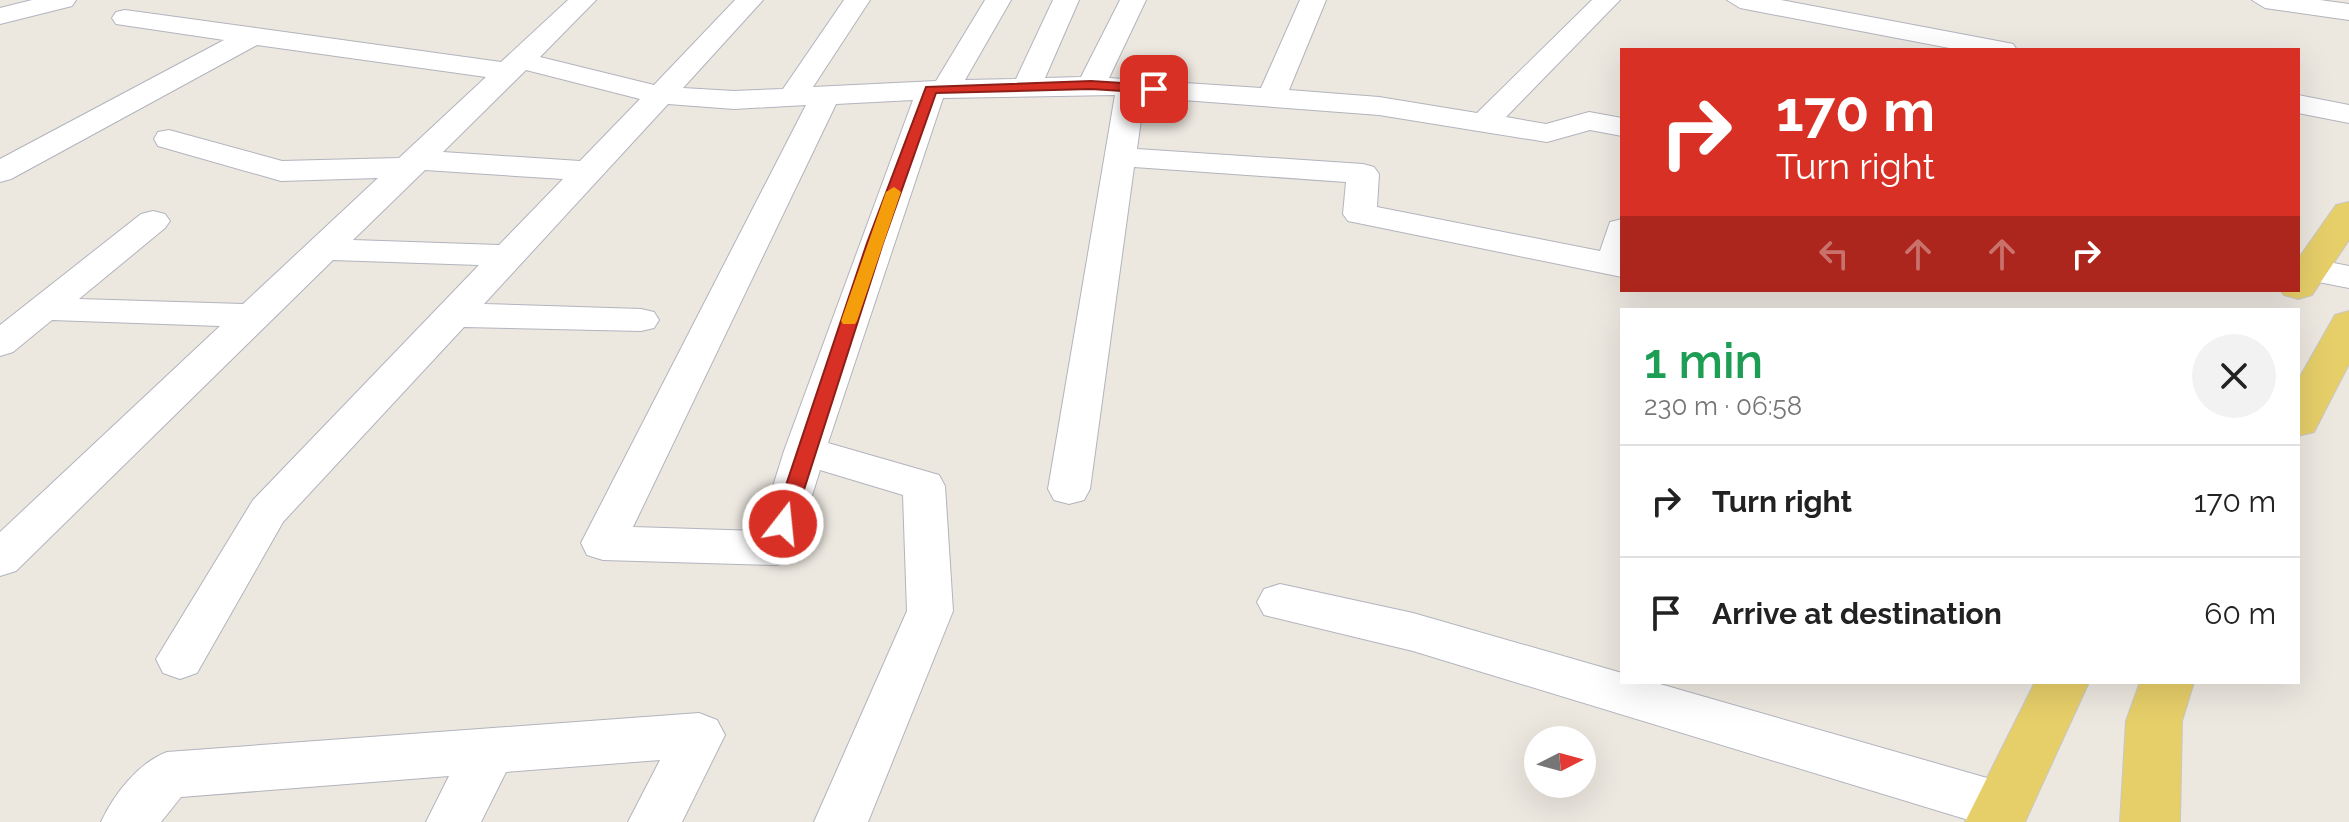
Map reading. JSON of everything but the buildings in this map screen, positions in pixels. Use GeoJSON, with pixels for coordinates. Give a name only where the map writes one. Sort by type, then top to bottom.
{"type":"FeatureCollection","features":[{"type":"Feature","properties":{"kind":"main road"},"geometry":{"type":"LineString","coordinates":[[2300,279],[2349,213]]}},
{"type":"Feature","properties":{"kind":"main road"},"geometry":{"type":"LineString","coordinates":[[2300,417],[2349,324]]}},
{"type":"Feature","properties":{"kind":"main road"},"geometry":{"type":"LineString","coordinates":[[1998,814],[2061,684]]}},
{"type":"Feature","properties":{"kind":"main road"},"geometry":{"type":"LineString","coordinates":[[2150,822],[2154,721],[2166,684]]}},
{"type":"Feature","properties":{"kind":"street"},"geometry":{"type":"LineString","coordinates":[[0,16],[63,0]]}},
{"type":"Feature","properties":{"kind":"street"},"geometry":{"type":"LineString","coordinates":[[0,559],[583,0]]}},
{"type":"Feature","properties":{"kind":"street"},"geometry":{"type":"LineString","coordinates":[[180,659],[268,511],[750,0]]}},
{"type":"Feature","properties":{"kind":"street"},"geometry":{"type":"LineString","coordinates":[[857,0],[809,96],[603,543],[776,548],[805,451],[938,89],[998,0]]}},
{"type":"Feature","properties":{"kind":"street"},"geometry":{"type":"LineString","coordinates":[[1026,87],[1066,0]]}},
{"type":"Feature","properties":{"kind":"street"},"geometry":{"type":"LineString","coordinates":[[1091,85],[1133,0]]}},
{"type":"Feature","properties":{"kind":"street"},"geometry":{"type":"LineString","coordinates":[[1271,97],[1313,0]]}},
{"type":"Feature","properties":{"kind":"street"},"geometry":{"type":"LineString","coordinates":[[1484,123],[1607,0]]}},
{"type":"Feature","properties":{"kind":"street"},"geometry":{"type":"LineString","coordinates":[[1740,0],[1992,48]]}},
{"type":"Feature","properties":{"kind":"street"},"geometry":{"type":"LineString","coordinates":[[2265,0],[2349,12]]}},
{"type":"Feature","properties":{"kind":"street"},"geometry":{"type":"LineString","coordinates":[[125,18],[516,66],[661,95],[734,100],[938,89],[1091,85],[1379,106],[1547,133],[1589,121],[1620,127]]}},
{"type":"Feature","properties":{"kind":"street"},"geometry":{"type":"LineString","coordinates":[[0,172],[254,35]]}},
{"type":"Feature","properties":{"kind":"street"},"geometry":{"type":"LineString","coordinates":[[1069,489],[1131,87]]}},
{"type":"Feature","properties":{"kind":"street"},"geometry":{"type":"LineString","coordinates":[[2300,104],[2349,114]]}},
{"type":"Feature","properties":{"kind":"street"},"geometry":{"type":"LineString","coordinates":[[169,139],[281,171],[414,163],[590,171]]}},
{"type":"Feature","properties":{"kind":"street"},"geometry":{"type":"LineString","coordinates":[[1121,157],[1363,174],[1360,214],[1618,265]]}},
{"type":"Feature","properties":{"kind":"street"},"geometry":{"type":"LineString","coordinates":[[0,344],[153,221]]}},
{"type":"Feature","properties":{"kind":"street"},"geometry":{"type":"LineString","coordinates":[[324,249],[510,256]]}},
{"type":"Feature","properties":{"kind":"street"},"geometry":{"type":"LineString","coordinates":[[2300,279],[2349,277]]}},
{"type":"Feature","properties":{"kind":"street"},"geometry":{"type":"LineString","coordinates":[[46,309],[255,316]]}},
{"type":"Feature","properties":{"kind":"street"},"geometry":{"type":"LineString","coordinates":[[455,315],[641,320]]}},
{"type":"Feature","properties":{"kind":"street"},"geometry":{"type":"LineString","coordinates":[[805,451],[924,486],[930,611],[841,822]]}},
{"type":"Feature","properties":{"kind":"street"},"geometry":{"type":"LineString","coordinates":[[1280,602],[1413,632],[1998,814]]}},
{"type":"Feature","properties":{"kind":"street"},"geometry":{"type":"LineString","coordinates":[[128,822],[167,775],[699,735],[655,822]]}},
{"type":"Feature","properties":{"kind":"street"},"geometry":{"type":"LineString","coordinates":[[453,822],[491,749]]}},
{"type":"Feature","properties":{"kind":"slow traffic"},"geometry":{"type":"LineString","coordinates":[[849,321],[894,192]]}},
{"type":"Feature","properties":{"kind":"route"},"geometry":{"type":"LineString","coordinates":[[783,524],[875,243],[931,90],[1091,85],[1154,89]]}}]}
